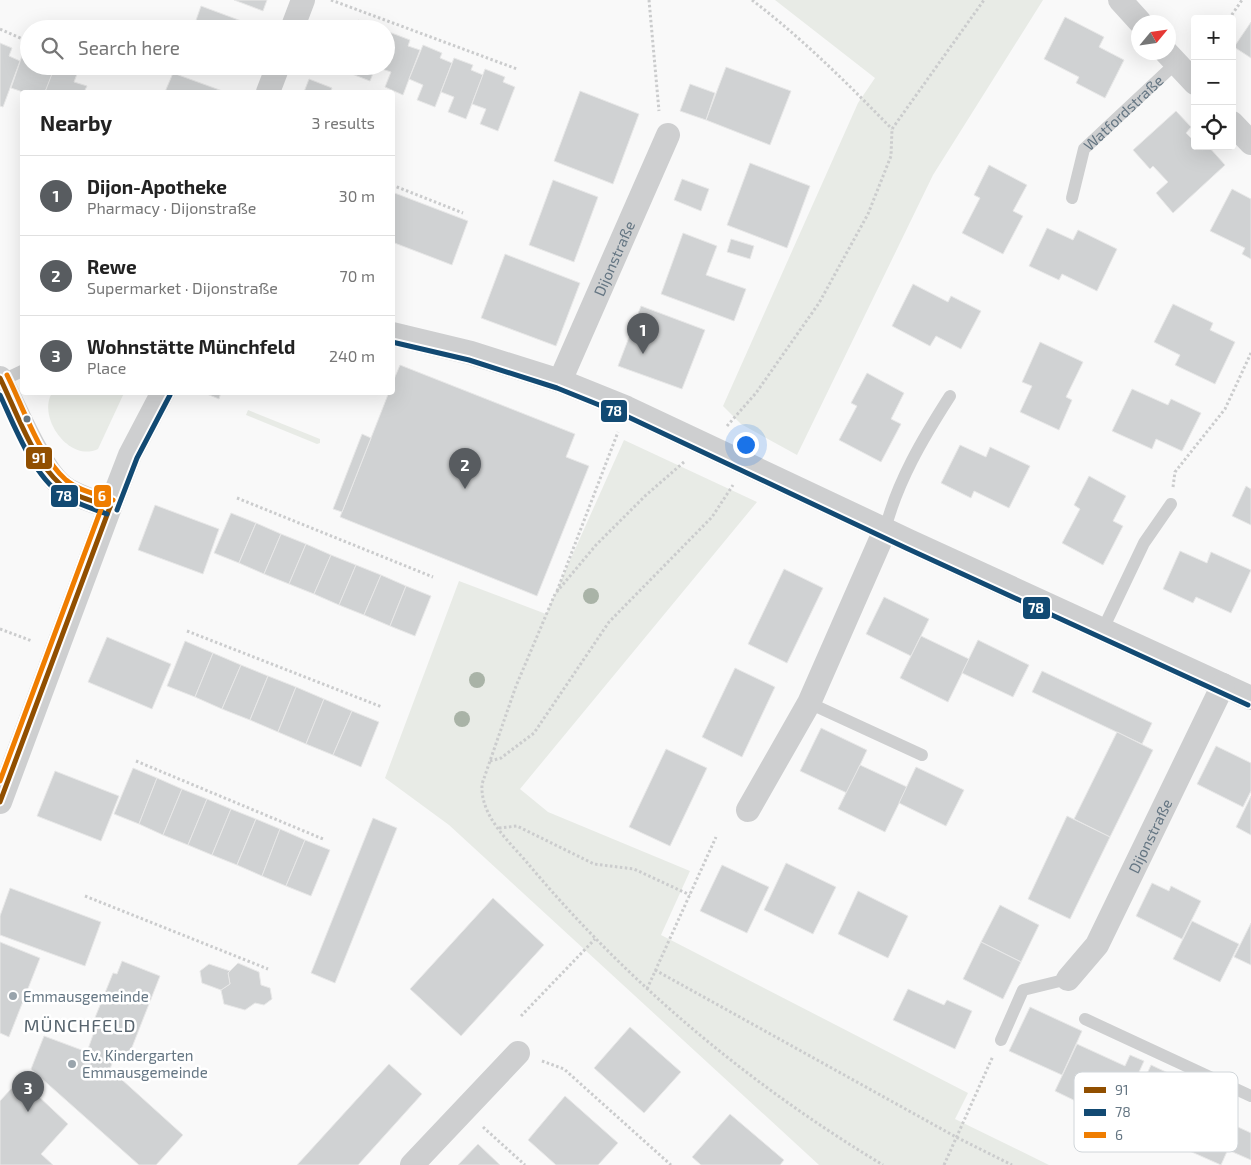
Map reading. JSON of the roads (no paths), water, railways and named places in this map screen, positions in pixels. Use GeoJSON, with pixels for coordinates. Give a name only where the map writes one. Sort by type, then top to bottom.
{"type":"FeatureCollection","features":[{"type":"Feature","properties":{"kind":"street"},"geometry":{"type":"LineString","coordinates":[[295,20],[303,0]]}},
{"type":"Feature","properties":{"kind":"street"},"geometry":{"type":"LineString","coordinates":[[1120,0],[1134,15]]}},
{"type":"Feature","properties":{"kind":"street","name":"Watfordstraße"},"geometry":{"type":"LineString","coordinates":[[1173,60],[1191,79]]}},
{"type":"Feature","properties":{"kind":"street"},"geometry":{"type":"LineString","coordinates":[[269,90],[275,75]]}},
{"type":"Feature","properties":{"kind":"street","name":"Dijonstraße"},"geometry":{"type":"LineString","coordinates":[[560,381],[664,126]]}},
{"type":"Feature","properties":{"kind":"street"},"geometry":{"type":"LineString","coordinates":[[1236,127],[1251,143]]}},
{"type":"Feature","properties":{"kind":"street"},"geometry":{"type":"LineString","coordinates":[[395,335],[471,353],[560,381],[627,408],[885,530],[1251,698]]}},
{"type":"Feature","properties":{"kind":"street"},"geometry":{"type":"LineString","coordinates":[[1,380],[20,420],[60,484],[70,491],[110,507]]}},
{"type":"Feature","properties":{"kind":"street"},"geometry":{"type":"LineString","coordinates":[[0,802],[130,455],[161,395]]}},
{"type":"Feature","properties":{"kind":"street"},"geometry":{"type":"LineString","coordinates":[[748,810],[809,703],[885,530]]}},
{"type":"Feature","properties":{"kind":"street","name":"Dijonstraße"},"geometry":{"type":"LineString","coordinates":[[1068,979],[1097,945],[1223,685]]}},
{"type":"Feature","properties":{"kind":"street"},"geometry":{"type":"LineString","coordinates":[[412,1165],[518,1053]]}},
{"type":"Feature","properties":{"kind":"lane","name":"Watfordstraße"},"geometry":{"type":"LineString","coordinates":[[1072,198],[1084,149],[1169,60]]}},
{"type":"Feature","properties":{"kind":"lane"},"geometry":{"type":"LineString","coordinates":[[1,380],[20,372]]}},
{"type":"Feature","properties":{"kind":"lane"},"geometry":{"type":"LineString","coordinates":[[885,530],[891,507],[926,434],[950,396]]}},
{"type":"Feature","properties":{"kind":"lane"},"geometry":{"type":"LineString","coordinates":[[1103,629],[1144,543],[1171,504]]}},
{"type":"Feature","properties":{"kind":"lane"},"geometry":{"type":"LineString","coordinates":[[809,703],[922,755]]}},
{"type":"Feature","properties":{"kind":"lane"},"geometry":{"type":"LineString","coordinates":[[1001,1040],[1023,990],[1068,979]]}},
{"type":"Feature","properties":{"kind":"lane"},"geometry":{"type":"LineString","coordinates":[[1085,1018],[1200,1072]]}},
{"type":"Feature","properties":{"kind":"lane"},"geometry":{"type":"LineString","coordinates":[[1238,1090],[1251,1096]]}},
{"type":"Feature","properties":{"kind":"place","name":"Dijon-Apotheke"},"geometry":{"type":"Point","coordinates":[643,354]}},
{"type":"Feature","properties":{"kind":"place","name":"Rewe"},"geometry":{"type":"Point","coordinates":[465,489]}},
{"type":"Feature","properties":{"kind":"place","name":"Emmausgemeinde"},"geometry":{"type":"Point","coordinates":[13,996]}},
{"type":"Feature","properties":{"kind":"place","name":"Ev. Kindergarten Emmausgemeinde"},"geometry":{"type":"Point","coordinates":[72,1064]}},
{"type":"Feature","properties":{"kind":"place","name":"Wohnstätte Münchfeld"},"geometry":{"type":"Point","coordinates":[28,1112]}},
{"type":"Feature","properties":{"kind":"district","name":"MÜNCHFELD"},"geometry":{"type":"Point","coordinates":[80,1025]}}]}
